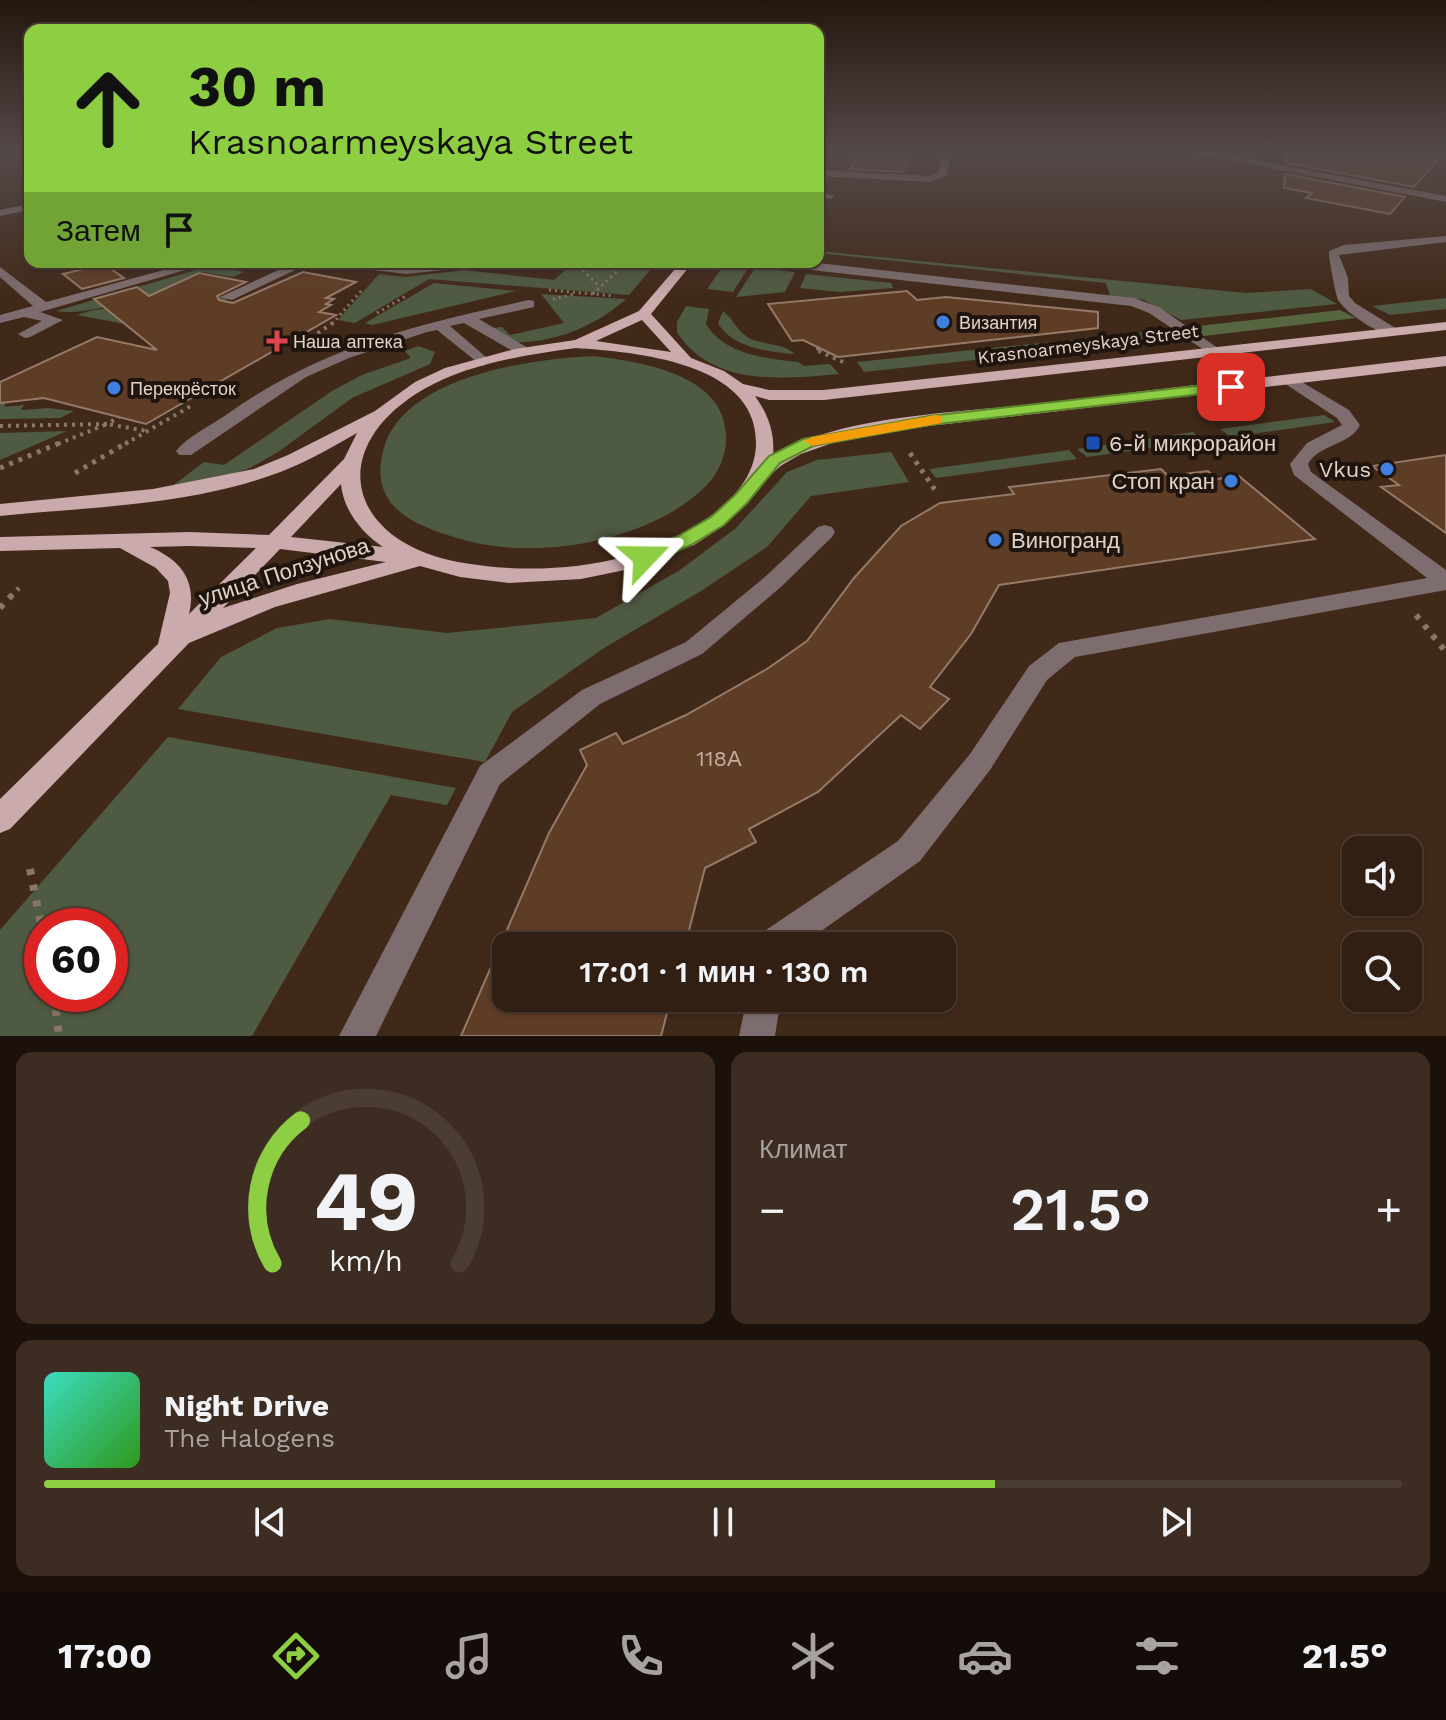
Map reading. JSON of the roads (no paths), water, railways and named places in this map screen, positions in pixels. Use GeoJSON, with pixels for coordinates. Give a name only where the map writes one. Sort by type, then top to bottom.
{"type":"FeatureCollection","features":[{"type":"Feature","properties":{"kind":"main road"},"geometry":{"type":"LineString","coordinates":[[576,344],[644,314],[682,268]]}},
{"type":"Feature","properties":{"kind":"main road"},"geometry":{"type":"LineString","coordinates":[[644,314],[655,330],[686,359],[735,387],[753,405],[764,426],[766,451],[758,476]]}},
{"type":"Feature","properties":{"kind":"main road","name":"Krasnoarmeyskaya Street"},"geometry":{"type":"LineString","coordinates":[[735,387],[769,395],[824,395],[1446,326]]}},
{"type":"Feature","properties":{"kind":"main road"},"geometry":{"type":"LineString","coordinates":[[0,510],[206,487],[244,478],[298,459],[383,412],[422,385],[482,361],[523,351],[576,344],[621,346],[686,359]]}},
{"type":"Feature","properties":{"kind":"main road"},"geometry":{"type":"LineString","coordinates":[[0,544],[190,539],[276,542],[421,559],[460,570],[505,576],[552,575],[600,569],[645,557],[684,541],[717,521],[741,499],[774,460],[808,442],[856,432],[1023,409],[1446,361]]}},
{"type":"Feature","properties":{"kind":"main road","name":"улица Ползунова"},"geometry":{"type":"LineString","coordinates":[[0,819],[276,542],[351,462],[360,440],[383,412]]}},
{"type":"Feature","properties":{"kind":"main road"},"geometry":{"type":"LineString","coordinates":[[351,462],[349,484],[355,505],[369,525],[391,544],[421,559]]}},
{"type":"Feature","properties":{"kind":"main road","name":"улица Ползунова"},"geometry":{"type":"LineString","coordinates":[[122,543],[160,558],[174,571],[181,584],[183,599],[168,647]]}},
{"type":"Feature","properties":{"kind":"main road","name":"улица Ползунова"},"geometry":{"type":"LineString","coordinates":[[168,647],[194,631],[234,614],[421,559]]}},
{"type":"Feature","properties":{"kind":"street"},"geometry":{"type":"LineString","coordinates":[[0,213],[24,208]]}},
{"type":"Feature","properties":{"kind":"street"},"geometry":{"type":"LineString","coordinates":[[1392,332],[1350,306],[1342,296],[1343,284],[1333,254],[1344,249],[1446,239]]}},
{"type":"Feature","properties":{"kind":"street"},"geometry":{"type":"LineString","coordinates":[[824,267],[1134,302],[1154,310],[1215,351]]}},
{"type":"Feature","properties":{"kind":"street"},"geometry":{"type":"LineString","coordinates":[[0,319],[184,268]]}},
{"type":"Feature","properties":{"kind":"street"},"geometry":{"type":"LineString","coordinates":[[227,297],[292,268]]}},
{"type":"Feature","properties":{"kind":"street"},"geometry":{"type":"LineString","coordinates":[[380,268],[425,268]]}},
{"type":"Feature","properties":{"kind":"street"},"geometry":{"type":"LineString","coordinates":[[0,271],[42,306]]}},
{"type":"Feature","properties":{"kind":"street"},"geometry":{"type":"LineString","coordinates":[[185,451],[274,390],[318,366],[375,344],[529,304]]}},
{"type":"Feature","properties":{"kind":"street"},"geometry":{"type":"LineString","coordinates":[[21,312],[56,320],[25,334]]}},
{"type":"Feature","properties":{"kind":"street"},"geometry":{"type":"LineString","coordinates":[[466,318],[523,351]]}},
{"type":"Feature","properties":{"kind":"street"},"geometry":{"type":"LineString","coordinates":[[440,325],[482,361]]}},
{"type":"Feature","properties":{"kind":"street"},"geometry":{"type":"LineString","coordinates":[[1290,380],[1343,414],[1351,425],[1349,430],[1302,455],[1299,464],[1303,475],[1446,582]]}},
{"type":"Feature","properties":{"kind":"street"},"geometry":{"type":"LineString","coordinates":[[357,1036],[490,775],[591,697],[694,648],[774,581],[825,532]]}},
{"type":"Feature","properties":{"kind":"street"},"geometry":{"type":"LineString","coordinates":[[792,932],[909,851],[980,762],[1038,673],[1068,649],[1446,582]]}},
{"type":"Feature","properties":{"kind":"street"},"geometry":{"type":"LineString","coordinates":[[763,1035],[764,1012]]}},
{"type":"Feature","properties":{"kind":"place","name":"Византия"},"geometry":{"type":"Point","coordinates":[943,322]}},
{"type":"Feature","properties":{"kind":"place","name":"Наша аптека"},"geometry":{"type":"Point","coordinates":[277,341]}},
{"type":"Feature","properties":{"kind":"place","name":"Перекрёсток"},"geometry":{"type":"Point","coordinates":[114,388]}},
{"type":"Feature","properties":{"kind":"place","name":"6-й микрорайон"},"geometry":{"type":"Point","coordinates":[1093,443]}},
{"type":"Feature","properties":{"kind":"place","name":"Vkus"},"geometry":{"type":"Point","coordinates":[1387,469]}},
{"type":"Feature","properties":{"kind":"place","name":"Стоп кран"},"geometry":{"type":"Point","coordinates":[1231,481]}},
{"type":"Feature","properties":{"kind":"place","name":"Виногранд"},"geometry":{"type":"Point","coordinates":[995,540]}}]}
